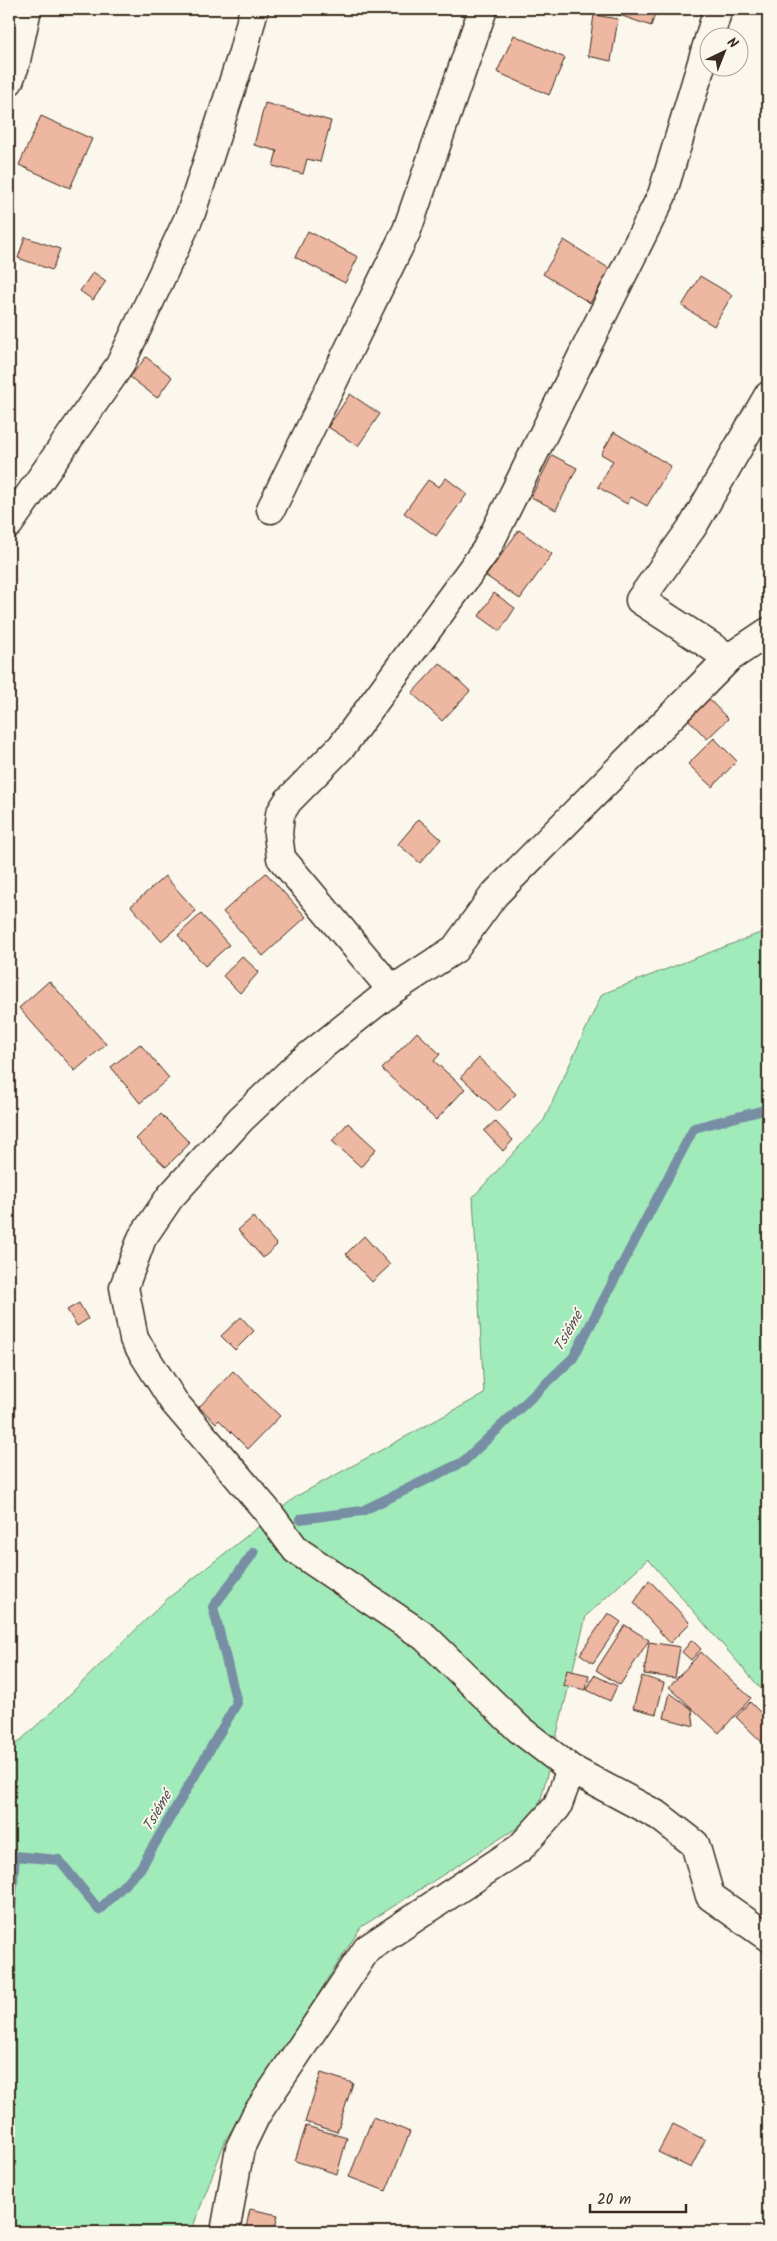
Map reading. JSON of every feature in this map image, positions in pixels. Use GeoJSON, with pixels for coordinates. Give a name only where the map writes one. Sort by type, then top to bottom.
{"type":"FeatureCollection","features":[{"type":"Feature","properties":{"kind":"street"},"geometry":{"type":"LineString","coordinates":[[9,82],[15,65],[27,9]]}},
{"type":"Feature","properties":{"kind":"street"},"geometry":{"type":"LineString","coordinates":[[9,524],[120,365],[191,213],[243,52],[254,9]]}},
{"type":"Feature","properties":{"kind":"street"},"geometry":{"type":"LineString","coordinates":[[271,509],[407,230],[483,9]]}},
{"type":"Feature","properties":{"kind":"street"},"geometry":{"type":"LineString","coordinates":[[392,990],[280,858],[278,834],[280,814],[288,800],[342,746],[486,550],[662,195],[718,9]]}},
{"type":"Feature","properties":{"kind":"street"},"geometry":{"type":"LineString","coordinates":[[728,658],[640,600],[693,526],[768,396]]}},
{"type":"Feature","properties":{"kind":"street"},"geometry":{"type":"LineString","coordinates":[[768,632],[728,658],[494,895],[455,949],[392,990],[299,1064],[241,1118],[170,1197],[142,1238],[124,1288],[134,1339],[174,1402],[268,1512],[296,1550],[425,1637],[519,1730],[572,1769],[659,1816],[695,1844],[710,1896],[768,1937]]}},
{"type":"Feature","properties":{"kind":"street"},"geometry":{"type":"LineString","coordinates":[[226,2232],[240,2148],[256,2114],[367,1949],[520,1848],[557,1808],[572,1769]]}},
{"type":"Feature","properties":{"kind":"green space"},"geometry":{"type":"Polygon","coordinates":[[[768,930],[768,1697],[648,1559],[586,1616],[537,1815],[361,1927],[226,2139],[191,2232],[9,2232],[9,1751],[166,1600],[297,1496],[484,1394],[473,1197],[544,1120],[602,994],[768,930]]]}},
{"type":"Feature","properties":{"kind":"building"},"geometry":{"type":"Polygon","coordinates":[[[569,9],[584,9],[581,15],[569,9]]]}},
{"type":"Feature","properties":{"kind":"building"},"geometry":{"type":"Polygon","coordinates":[[[602,9],[657,9],[651,26],[602,9]]]}},
{"type":"Feature","properties":{"kind":"building"},"geometry":{"type":"Polygon","coordinates":[[[594,15],[618,19],[611,61],[588,56],[594,15]]]}},
{"type":"Feature","properties":{"kind":"building"},"geometry":{"type":"Polygon","coordinates":[[[514,35],[565,58],[549,95],[497,72],[514,35]]]}},
{"type":"Feature","properties":{"kind":"building"},"geometry":{"type":"Polygon","coordinates":[[[265,103],[331,121],[320,162],[307,159],[303,174],[273,166],[277,151],[254,145],[265,103]]]}},
{"type":"Feature","properties":{"kind":"building"},"geometry":{"type":"Polygon","coordinates":[[[41,116],[92,139],[70,188],[19,165],[41,116]]]}},
{"type":"Feature","properties":{"kind":"building"},"geometry":{"type":"Polygon","coordinates":[[[308,231],[358,257],[345,283],[295,257],[308,231]]]}},
{"type":"Feature","properties":{"kind":"building"},"geometry":{"type":"Polygon","coordinates":[[[25,237],[60,249],[52,270],[18,258],[25,237]]]}},
{"type":"Feature","properties":{"kind":"building"},"geometry":{"type":"Polygon","coordinates":[[[564,240],[610,269],[590,303],[543,274],[564,240]]]}},
{"type":"Feature","properties":{"kind":"building"},"geometry":{"type":"Polygon","coordinates":[[[93,272],[106,281],[93,300],[80,291],[93,272]]]}},
{"type":"Feature","properties":{"kind":"building"},"geometry":{"type":"Polygon","coordinates":[[[700,276],[732,295],[714,326],[682,306],[700,276]]]}},
{"type":"Feature","properties":{"kind":"building"},"geometry":{"type":"Polygon","coordinates":[[[146,357],[172,377],[157,398],[130,377],[146,357]]]}},
{"type":"Feature","properties":{"kind":"building"},"geometry":{"type":"Polygon","coordinates":[[[350,394],[380,414],[358,446],[328,427],[350,394]]]}},
{"type":"Feature","properties":{"kind":"building"},"geometry":{"type":"Polygon","coordinates":[[[614,432],[671,466],[647,506],[631,497],[627,504],[598,487],[613,461],[601,454],[614,432]]]}},
{"type":"Feature","properties":{"kind":"building"},"geometry":{"type":"Polygon","coordinates":[[[552,455],[577,468],[556,510],[531,497],[552,455]]]}},
{"type":"Feature","properties":{"kind":"building"},"geometry":{"type":"Polygon","coordinates":[[[446,478],[467,494],[436,536],[404,513],[428,480],[439,487],[446,478]]]}},
{"type":"Feature","properties":{"kind":"building"},"geometry":{"type":"Polygon","coordinates":[[[519,530],[552,554],[520,599],[486,576],[519,530]]]}},
{"type":"Feature","properties":{"kind":"building"},"geometry":{"type":"Polygon","coordinates":[[[494,593],[515,608],[500,631],[479,616],[494,593]]]}},
{"type":"Feature","properties":{"kind":"building"},"geometry":{"type":"Polygon","coordinates":[[[440,663],[470,691],[442,721],[412,693],[440,663]]]}},
{"type":"Feature","properties":{"kind":"building"},"geometry":{"type":"Polygon","coordinates":[[[705,695],[728,719],[707,739],[684,715],[705,695]]]}},
{"type":"Feature","properties":{"kind":"building"},"geometry":{"type":"Polygon","coordinates":[[[714,738],[737,761],[712,787],[688,764],[714,738]]]}},
{"type":"Feature","properties":{"kind":"building"},"geometry":{"type":"Polygon","coordinates":[[[419,819],[441,839],[420,863],[398,844],[419,819]]]}},
{"type":"Feature","properties":{"kind":"building"},"geometry":{"type":"Polygon","coordinates":[[[266,873],[306,917],[263,956],[223,912],[266,873]]]}},
{"type":"Feature","properties":{"kind":"building"},"geometry":{"type":"Polygon","coordinates":[[[165,876],[196,911],[161,941],[131,906],[165,876]]]}},
{"type":"Feature","properties":{"kind":"building"},"geometry":{"type":"Polygon","coordinates":[[[201,914],[229,945],[205,966],[178,935],[201,914]]]}},
{"type":"Feature","properties":{"kind":"building"},"geometry":{"type":"Polygon","coordinates":[[[242,956],[259,972],[240,993],[223,976],[242,956]]]}},
{"type":"Feature","properties":{"kind":"building"},"geometry":{"type":"Polygon","coordinates":[[[49,981],[106,1044],[75,1071],[19,1008],[49,981]]]}},
{"type":"Feature","properties":{"kind":"building"},"geometry":{"type":"Polygon","coordinates":[[[417,1032],[440,1054],[434,1061],[465,1089],[436,1120],[382,1069],[417,1032]]]}},
{"type":"Feature","properties":{"kind":"building"},"geometry":{"type":"Polygon","coordinates":[[[140,1044],[169,1078],[140,1103],[111,1067],[140,1044]]]}},
{"type":"Feature","properties":{"kind":"building"},"geometry":{"type":"Polygon","coordinates":[[[479,1058],[516,1094],[498,1112],[461,1077],[479,1058]]]}},
{"type":"Feature","properties":{"kind":"building"},"geometry":{"type":"Polygon","coordinates":[[[161,1114],[190,1143],[166,1167],[136,1139],[161,1114]]]}},
{"type":"Feature","properties":{"kind":"building"},"geometry":{"type":"Polygon","coordinates":[[[495,1121],[513,1140],[503,1151],[484,1131],[495,1121]]]}},
{"type":"Feature","properties":{"kind":"building"},"geometry":{"type":"Polygon","coordinates":[[[348,1123],[376,1149],[361,1167],[332,1141],[348,1123]]]}},
{"type":"Feature","properties":{"kind":"building"},"geometry":{"type":"Polygon","coordinates":[[[253,1217],[277,1245],[263,1258],[238,1230],[253,1217]]]}},
{"type":"Feature","properties":{"kind":"building"},"geometry":{"type":"Polygon","coordinates":[[[364,1236],[390,1265],[372,1282],[346,1254],[364,1236]]]}},
{"type":"Feature","properties":{"kind":"building"},"geometry":{"type":"Polygon","coordinates":[[[79,1303],[88,1319],[77,1326],[67,1310],[79,1303]]]}},
{"type":"Feature","properties":{"kind":"building"},"geometry":{"type":"Polygon","coordinates":[[[241,1317],[254,1331],[235,1350],[221,1336],[241,1317]]]}},
{"type":"Feature","properties":{"kind":"building"},"geometry":{"type":"Polygon","coordinates":[[[233,1371],[280,1416],[248,1449],[219,1420],[216,1423],[199,1407],[233,1371]]]}},
{"type":"Feature","properties":{"kind":"building"},"geometry":{"type":"Polygon","coordinates":[[[649,1580],[690,1623],[670,1643],[634,1603],[649,1580]]]}},
{"type":"Feature","properties":{"kind":"building"},"geometry":{"type":"Polygon","coordinates":[[[608,1613],[621,1622],[593,1663],[580,1654],[608,1613]]]}},
{"type":"Feature","properties":{"kind":"building"},"geometry":{"type":"Polygon","coordinates":[[[625,1625],[649,1640],[620,1685],[596,1670],[625,1625]]]}},
{"type":"Feature","properties":{"kind":"building"},"geometry":{"type":"Polygon","coordinates":[[[692,1640],[701,1649],[691,1660],[682,1652],[692,1640]]]}},
{"type":"Feature","properties":{"kind":"building"},"geometry":{"type":"Polygon","coordinates":[[[649,1642],[680,1647],[675,1678],[644,1674],[649,1642]]]}},
{"type":"Feature","properties":{"kind":"building"},"geometry":{"type":"Polygon","coordinates":[[[701,1652],[751,1698],[719,1733],[669,1687],[701,1652]]]}},
{"type":"Feature","properties":{"kind":"building"},"geometry":{"type":"Polygon","coordinates":[[[567,1670],[589,1675],[586,1690],[563,1685],[567,1670]]]}},
{"type":"Feature","properties":{"kind":"building"},"geometry":{"type":"Polygon","coordinates":[[[594,1675],[617,1686],[610,1701],[587,1690],[594,1675]]]}},
{"type":"Feature","properties":{"kind":"building"},"geometry":{"type":"Polygon","coordinates":[[[642,1676],[664,1683],[656,1714],[633,1708],[642,1676]]]}},
{"type":"Feature","properties":{"kind":"building"},"geometry":{"type":"Polygon","coordinates":[[[670,1693],[692,1709],[694,1726],[664,1718],[670,1693]]]}},
{"type":"Feature","properties":{"kind":"building"},"geometry":{"type":"Polygon","coordinates":[[[750,1702],[768,1720],[768,1748],[736,1717],[750,1702]]]}},
{"type":"Feature","properties":{"kind":"building"},"geometry":{"type":"Polygon","coordinates":[[[321,2073],[353,2083],[337,2132],[305,2122],[321,2073]]]}},
{"type":"Feature","properties":{"kind":"building"},"geometry":{"type":"Polygon","coordinates":[[[373,2117],[410,2132],[386,2191],[349,2177],[373,2117]]]}},
{"type":"Feature","properties":{"kind":"building"},"geometry":{"type":"Polygon","coordinates":[[[673,2124],[705,2140],[691,2168],[658,2152],[673,2124]]]}},
{"type":"Feature","properties":{"kind":"building"},"geometry":{"type":"Polygon","coordinates":[[[306,2126],[347,2138],[337,2174],[295,2161],[306,2126]]]}},
{"type":"Feature","properties":{"kind":"building"},"geometry":{"type":"Polygon","coordinates":[[[250,2209],[278,2215],[274,2232],[245,2232],[250,2209]]]}},
{"type":"Feature","properties":{"kind":"waterway","name":"Tsiémé"},"geometry":{"type":"LineString","coordinates":[[300,1519],[362,1511],[463,1462],[573,1358],[694,1128],[768,1109]]}},
{"type":"Feature","properties":{"kind":"waterway","name":"Tsiémé"},"geometry":{"type":"LineString","coordinates":[[9,1932],[15,1856],[59,1860],[99,1910],[140,1869],[237,1703],[213,1607],[254,1552]]}}]}
